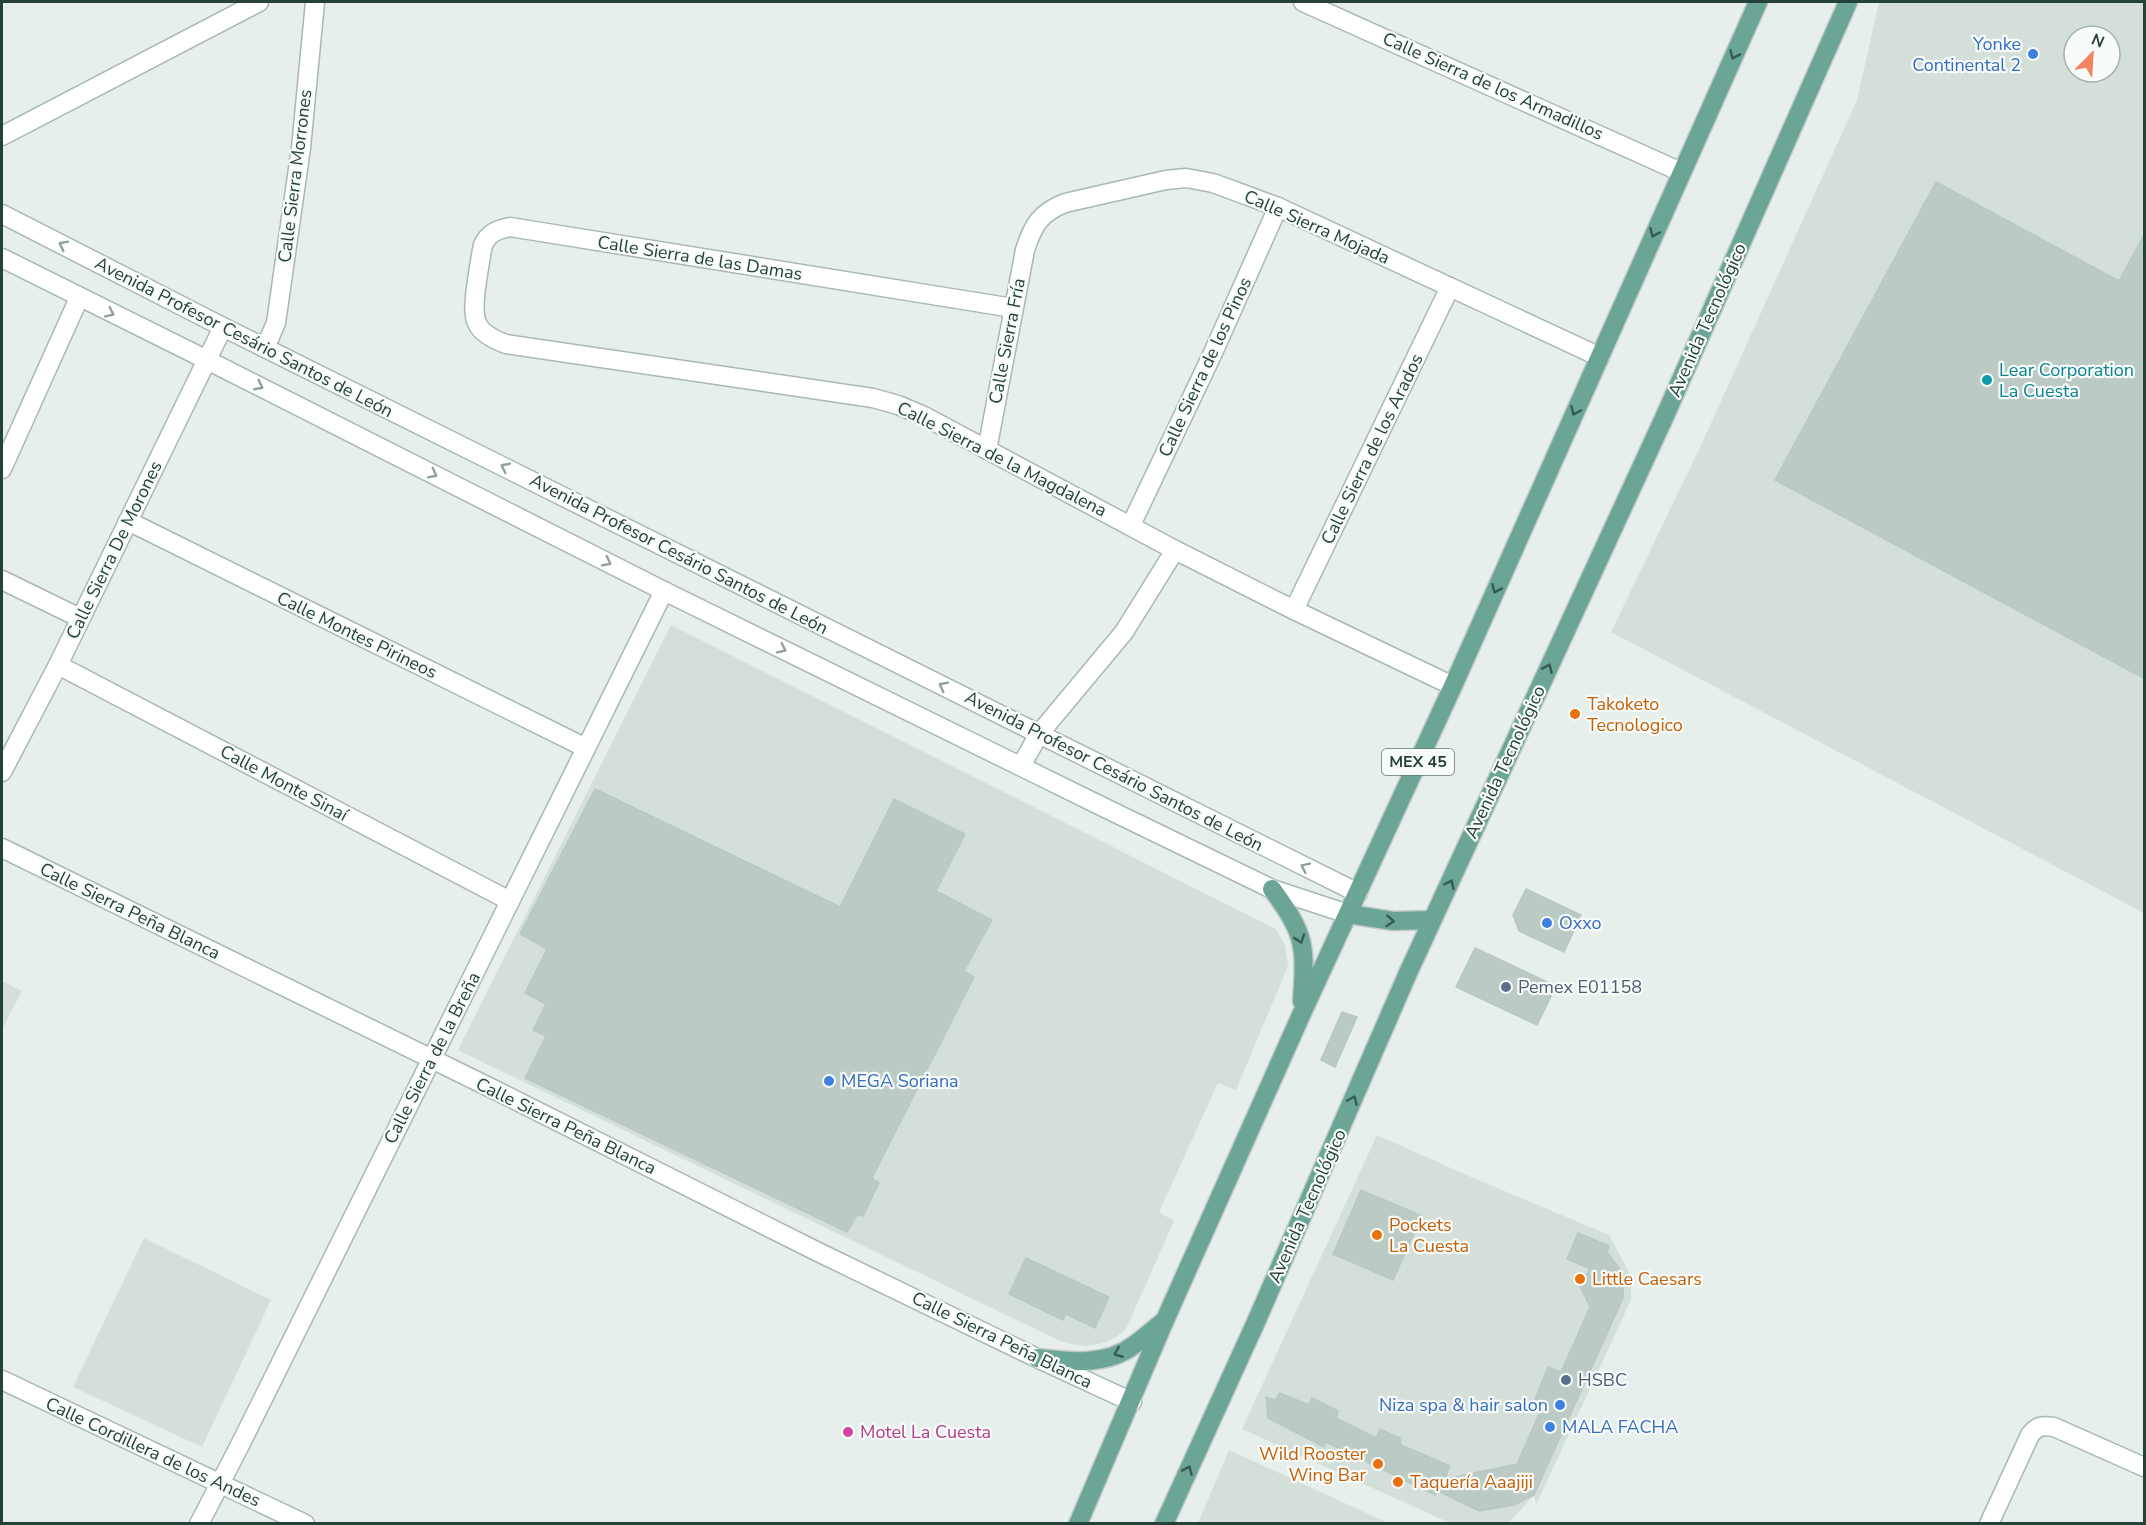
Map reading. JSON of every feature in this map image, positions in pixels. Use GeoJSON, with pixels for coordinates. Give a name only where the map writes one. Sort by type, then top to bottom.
{"type":"FeatureCollection","features":[{"type":"Feature","properties":{"kind":"main road","name":"MEX 45"},"geometry":{"type":"LineString","coordinates":[[1078,1524],[1132,1402],[1165,1320],[1302,1013],[1453,686],[1758,2]]}},
{"type":"Feature","properties":{"kind":"main road","name":"Avenida Tecnológico"},"geometry":{"type":"LineString","coordinates":[[1164,1524],[1256,1322],[1432,920],[1664,418],[1848,2]]}},
{"type":"Feature","properties":{"kind":"main road"},"geometry":{"type":"LineString","coordinates":[[1272,889],[1292,917],[1303,944],[1305,961],[1302,1013]]}},
{"type":"Feature","properties":{"kind":"main road"},"geometry":{"type":"LineString","coordinates":[[1348,914],[1393,921],[1432,920]]}},
{"type":"Feature","properties":{"kind":"main road"},"geometry":{"type":"LineString","coordinates":[[1037,1358],[1073,1362],[1110,1356],[1132,1347],[1165,1320]]}},
{"type":"Feature","properties":{"kind":"street"},"geometry":{"type":"LineString","coordinates":[[2,136],[259,2]]}},
{"type":"Feature","properties":{"kind":"street","name":"Calle Sierra Morrones"},"geometry":{"type":"LineString","coordinates":[[266,348],[276,323],[301,148],[315,2]]}},
{"type":"Feature","properties":{"kind":"street","name":"Calle Sierra de los Armadillos"},"geometry":{"type":"LineString","coordinates":[[1304,2],[1342,9],[1681,172]]}},
{"type":"Feature","properties":{"kind":"street","name":"Calle Sierra Mojada"},"geometry":{"type":"LineString","coordinates":[[1030,233],[1038,220],[1051,209],[1065,203],[1176,179],[1186,178],[1213,183],[1278,207],[1600,357]]}},
{"type":"Feature","properties":{"kind":"street","name":"Calle Sierra de los Pinos"},"geometry":{"type":"LineString","coordinates":[[1131,525],[1212,355],[1278,207]]}},
{"type":"Feature","properties":{"kind":"street","name":"Avenida Profesor Cesário Santos de León"},"geometry":{"type":"LineString","coordinates":[[2,214],[223,327],[1358,893]]}},
{"type":"Feature","properties":{"kind":"street","name":"Calle Sierra de las Damas"},"geometry":{"type":"LineString","coordinates":[[483,331],[473,314],[483,245],[487,237],[497,230],[510,228],[1013,308]]}},
{"type":"Feature","properties":{"kind":"street","name":"Calle Sierra Fría"},"geometry":{"type":"LineString","coordinates":[[987,450],[1013,308],[1030,233]]}},
{"type":"Feature","properties":{"kind":"street","name":"Avenida Profesor Cesário Santos de León"},"geometry":{"type":"LineString","coordinates":[[2,258],[664,591],[1272,889],[1348,914]]}},
{"type":"Feature","properties":{"kind":"street","name":"Calle Sierra de los Arados"},"geometry":{"type":"LineString","coordinates":[[1294,610],[1450,287]]}},
{"type":"Feature","properties":{"kind":"street"},"geometry":{"type":"LineString","coordinates":[[2,469],[79,298]]}},
{"type":"Feature","properties":{"kind":"street","name":"Calle Sierra De Morones"},"geometry":{"type":"LineString","coordinates":[[2,772],[58,665],[223,327]]}},
{"type":"Feature","properties":{"kind":"street","name":"Calle Sierra de la Magdalena"},"geometry":{"type":"LineString","coordinates":[[483,331],[506,344],[873,398],[898,405],[924,416],[1175,550],[1453,686]]}},
{"type":"Feature","properties":{"kind":"street","name":"Calle Montes Pirineos"},"geometry":{"type":"LineString","coordinates":[[128,521],[586,748]]}},
{"type":"Feature","properties":{"kind":"street"},"geometry":{"type":"LineString","coordinates":[[1021,766],[1039,734],[1124,632],[1175,550]]}},
{"type":"Feature","properties":{"kind":"street"},"geometry":{"type":"LineString","coordinates":[[2,580],[80,618]]}},
{"type":"Feature","properties":{"kind":"street","name":"Calle Sierra de la Breña"},"geometry":{"type":"LineString","coordinates":[[199,1524],[664,591]]}},
{"type":"Feature","properties":{"kind":"street","name":"Calle Monte Sinaí"},"geometry":{"type":"LineString","coordinates":[[58,665],[510,901]]}},
{"type":"Feature","properties":{"kind":"street","name":"Calle Sierra Peña Blanca"},"geometry":{"type":"LineString","coordinates":[[2,848],[1037,1358],[1132,1402]]}},
{"type":"Feature","properties":{"kind":"street","name":"Calle Cordillera de los Andes"},"geometry":{"type":"LineString","coordinates":[[2,1380],[304,1524]]}},
{"type":"Feature","properties":{"kind":"street"},"geometry":{"type":"LineString","coordinates":[[1989,1524],[2030,1436],[2036,1428],[2043,1425],[2054,1427],[2145,1467]]}},
{"type":"Feature","properties":{"kind":"shaded area"},"geometry":{"type":"Polygon","coordinates":[[[1879,2],[2144,2],[2144,913],[1611,632],[1703,441],[1857,100],[1879,2]]]}},
{"type":"Feature","properties":{"kind":"shaded area"},"geometry":{"type":"Polygon","coordinates":[[[671,625],[1276,929],[1285,945],[1288,966],[1236,1090],[1218,1083],[1159,1212],[1174,1221],[1126,1329],[1116,1337],[1103,1343],[1086,1346],[1060,1341],[458,1050],[671,625]]]}},
{"type":"Feature","properties":{"kind":"shaded area"},"geometry":{"type":"Polygon","coordinates":[[[2,981],[22,991],[2,1029],[2,981]]]}},
{"type":"Feature","properties":{"kind":"shaded area"},"geometry":{"type":"Polygon","coordinates":[[[1377,1135],[1609,1235],[1631,1276],[1631,1300],[1536,1505],[1534,1495],[1509,1523],[1450,1523],[1242,1429],[1377,1135]]]}},
{"type":"Feature","properties":{"kind":"shaded area"},"geometry":{"type":"Polygon","coordinates":[[[144,1238],[271,1300],[202,1447],[73,1387],[144,1238]]]}},
{"type":"Feature","properties":{"kind":"shaded area"},"geometry":{"type":"Polygon","coordinates":[[[1229,1450],[1388,1523],[1198,1523],[1229,1450]]]}},
{"type":"Feature","properties":{"kind":"building","name":"Lear Corporation La Cuesta"},"geometry":{"type":"Polygon","coordinates":[[[1936,182],[2119,281],[2145,233],[2145,679],[1775,480],[1936,182]]]}},
{"type":"Feature","properties":{"kind":"building"},"geometry":{"type":"Polygon","coordinates":[[[595,789],[840,907],[894,799],[965,834],[936,891],[992,920],[964,971],[974,977],[872,1178],[879,1183],[863,1216],[857,1215],[847,1232],[525,1078],[546,1036],[533,1030],[546,1004],[525,993],[547,949],[520,934],[595,789]]]}},
{"type":"Feature","properties":{"kind":"building","name":"Oxxo"},"geometry":{"type":"Polygon","coordinates":[[[1526,889],[1581,915],[1564,952],[1519,931],[1513,915],[1526,889]]]}},
{"type":"Feature","properties":{"kind":"building","name":"Pemex E01158"},"geometry":{"type":"Polygon","coordinates":[[[1475,948],[1556,986],[1537,1025],[1456,987],[1475,948]]]}},
{"type":"Feature","properties":{"kind":"building"},"geometry":{"type":"Polygon","coordinates":[[[1342,1012],[1357,1017],[1335,1067],[1321,1060],[1342,1012]]]}},
{"type":"Feature","properties":{"kind":"building","name":"Pockets La Cuesta"},"geometry":{"type":"Polygon","coordinates":[[[1361,1190],[1422,1216],[1393,1280],[1333,1254],[1361,1190]]]}},
{"type":"Feature","properties":{"kind":"building"},"geometry":{"type":"Polygon","coordinates":[[[1578,1233],[1609,1246],[1607,1252],[1624,1275],[1623,1298],[1534,1495],[1514,1505],[1479,1511],[1438,1491],[1435,1495],[1326,1442],[1324,1447],[1268,1418],[1266,1397],[1275,1400],[1280,1393],[1309,1405],[1312,1398],[1338,1411],[1336,1418],[1376,1438],[1380,1429],[1400,1438],[1401,1445],[1450,1466],[1445,1479],[1517,1464],[1544,1403],[1535,1399],[1548,1367],[1561,1372],[1590,1307],[1579,1284],[1590,1269],[1567,1259],[1578,1233]]]}},
{"type":"Feature","properties":{"kind":"building"},"geometry":{"type":"Polygon","coordinates":[[[1026,1258],[1109,1297],[1095,1328],[1066,1314],[1063,1320],[1009,1294],[1026,1258]]]}},
{"type":"Feature","properties":{"kind":"place","name":"Yonke Continental 2"},"geometry":{"type":"Point","coordinates":[2033,54]}},
{"type":"Feature","properties":{"kind":"place","name":"Lear Corporation La Cuesta"},"geometry":{"type":"Point","coordinates":[1987,380]}},
{"type":"Feature","properties":{"kind":"place","name":"Takoketo Tecnologico"},"geometry":{"type":"Point","coordinates":[1575,714]}},
{"type":"Feature","properties":{"kind":"place","name":"Oxxo"},"geometry":{"type":"Point","coordinates":[1547,923]}},
{"type":"Feature","properties":{"kind":"place","name":"Pemex E01158"},"geometry":{"type":"Point","coordinates":[1506,987]}},
{"type":"Feature","properties":{"kind":"place","name":"MEGA Soriana"},"geometry":{"type":"Point","coordinates":[829,1081]}},
{"type":"Feature","properties":{"kind":"place","name":"Pockets La Cuesta"},"geometry":{"type":"Point","coordinates":[1377,1235]}},
{"type":"Feature","properties":{"kind":"place","name":"Little Caesars"},"geometry":{"type":"Point","coordinates":[1580,1279]}},
{"type":"Feature","properties":{"kind":"place","name":"HSBC"},"geometry":{"type":"Point","coordinates":[1566,1380]}},
{"type":"Feature","properties":{"kind":"place","name":"Niza spa & hair salon"},"geometry":{"type":"Point","coordinates":[1560,1405]}},
{"type":"Feature","properties":{"kind":"place","name":"MALA FACHA"},"geometry":{"type":"Point","coordinates":[1550,1427]}},
{"type":"Feature","properties":{"kind":"place","name":"Motel La Cuesta"},"geometry":{"type":"Point","coordinates":[848,1432]}},
{"type":"Feature","properties":{"kind":"place","name":"Wild Rooster Wing Bar"},"geometry":{"type":"Point","coordinates":[1378,1464]}},
{"type":"Feature","properties":{"kind":"place","name":"Taquería Aaajiji"},"geometry":{"type":"Point","coordinates":[1398,1482]}}]}
